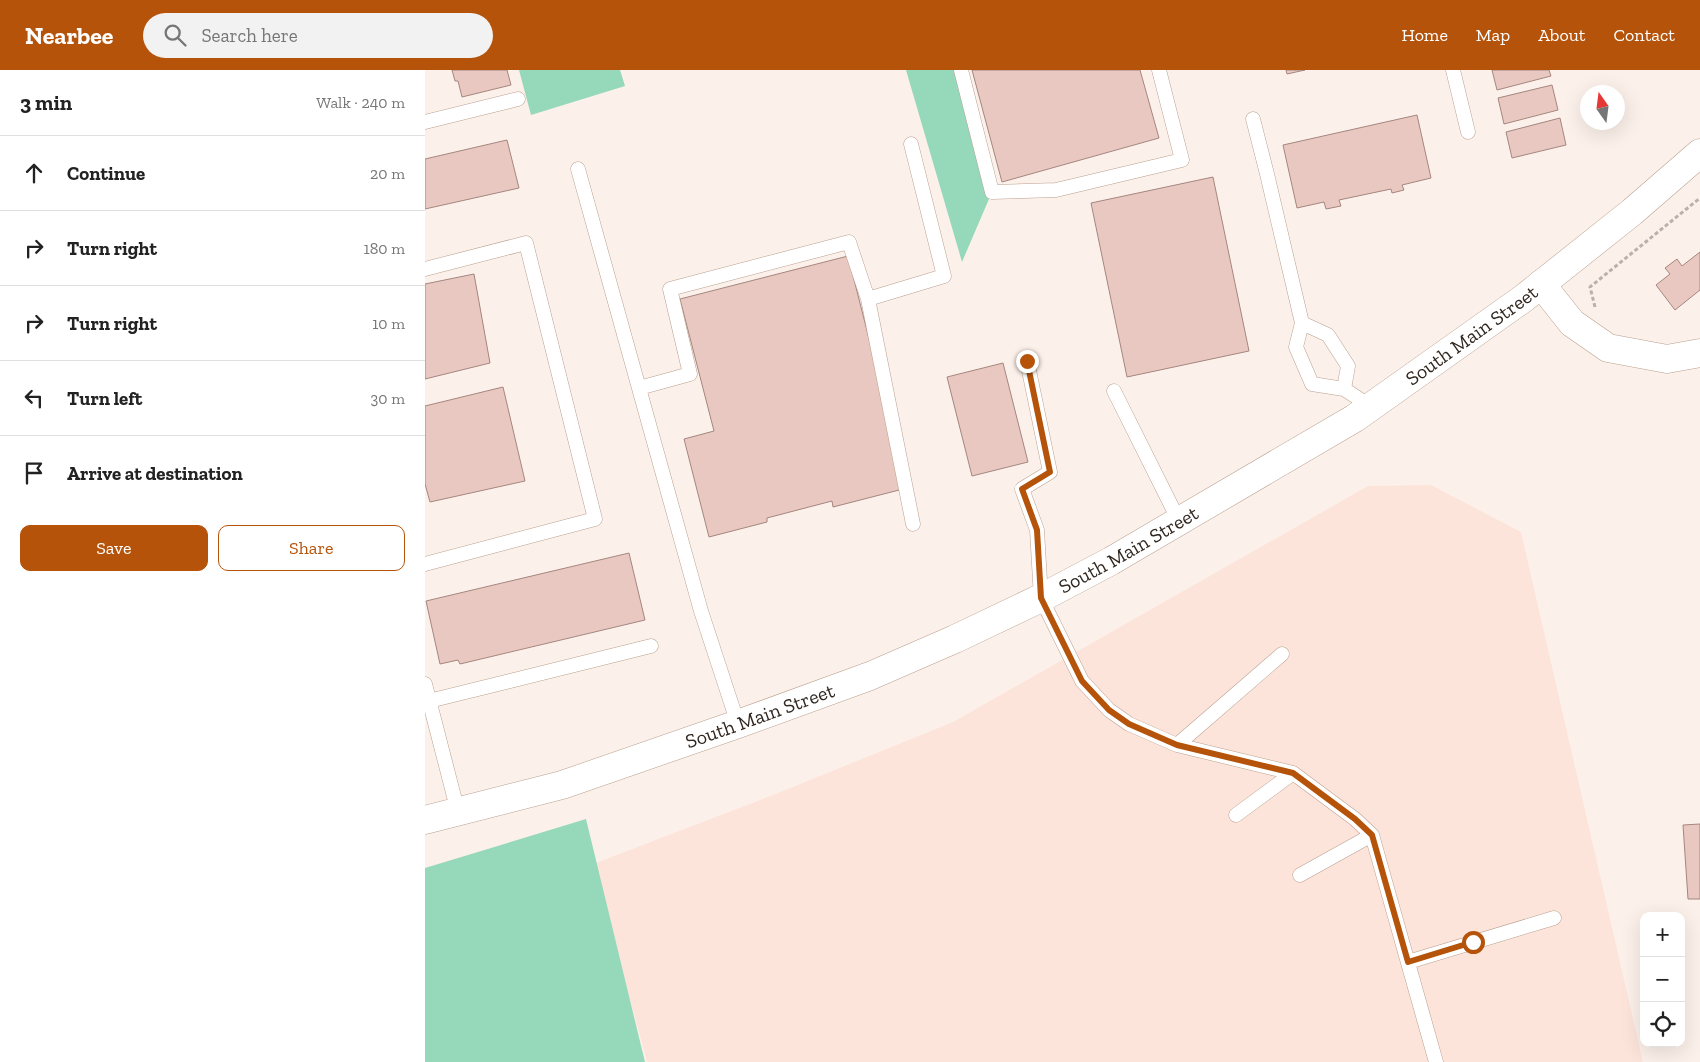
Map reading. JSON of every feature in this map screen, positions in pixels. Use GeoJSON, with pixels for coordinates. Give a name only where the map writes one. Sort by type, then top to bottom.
{"type":"FeatureCollection","features":[{"type":"Feature","properties":{"kind":"main road","name":"South Main Street"},"geometry":{"type":"LineString","coordinates":[[425,820],[563,785],[739,724],[870,676],[955,639],[1041,598],[1111,561],[1355,418],[1541,284],[1632,212],[1700,153]]}},
{"type":"Feature","properties":{"kind":"main road"},"geometry":{"type":"LineString","coordinates":[[1541,284],[1572,323],[1608,348],[1667,359],[1700,353]]}},
{"type":"Feature","properties":{"kind":"lane"},"geometry":{"type":"LineString","coordinates":[[961,70],[992,192],[1056,190],[1182,160],[1159,70]]}},
{"type":"Feature","properties":{"kind":"lane"},"geometry":{"type":"LineString","coordinates":[[1453,70],[1468,132]]}},
{"type":"Feature","properties":{"kind":"lane"},"geometry":{"type":"LineString","coordinates":[[425,122],[518,99]]}},
{"type":"Feature","properties":{"kind":"lane"},"geometry":{"type":"LineString","coordinates":[[1253,119],[1302,323],[1296,347],[1312,384],[1344,389],[1370,406]]}},
{"type":"Feature","properties":{"kind":"lane"},"geometry":{"type":"LineString","coordinates":[[868,299],[944,276],[911,144]]}},
{"type":"Feature","properties":{"kind":"lane"},"geometry":{"type":"LineString","coordinates":[[578,169],[701,611],[739,724]]}},
{"type":"Feature","properties":{"kind":"lane"},"geometry":{"type":"LineString","coordinates":[[639,388],[690,374],[671,289],[849,242],[868,299],[913,524]]}},
{"type":"Feature","properties":{"kind":"lane"},"geometry":{"type":"LineString","coordinates":[[425,269],[526,243],[595,519],[425,564]]}},
{"type":"Feature","properties":{"kind":"lane"},"geometry":{"type":"LineString","coordinates":[[1302,323],[1328,335],[1348,366],[1344,389]]}},
{"type":"Feature","properties":{"kind":"lane"},"geometry":{"type":"LineString","coordinates":[[1027,361],[1050,472],[1022,489],[1037,530],[1041,598],[1082,681],[1109,710],[1129,724],[1177,745],[1293,773],[1355,819],[1372,835],[1436,1062]]}},
{"type":"Feature","properties":{"kind":"lane"},"geometry":{"type":"LineString","coordinates":[[1114,391],[1179,522]]}},
{"type":"Feature","properties":{"kind":"lane"},"geometry":{"type":"LineString","coordinates":[[427,702],[651,646]]}},
{"type":"Feature","properties":{"kind":"lane"},"geometry":{"type":"LineString","coordinates":[[1177,745],[1282,654]]}},
{"type":"Feature","properties":{"kind":"lane"},"geometry":{"type":"LineString","coordinates":[[425,684],[427,702],[458,812]]}},
{"type":"Feature","properties":{"kind":"lane"},"geometry":{"type":"LineString","coordinates":[[1236,815],[1293,773]]}},
{"type":"Feature","properties":{"kind":"lane"},"geometry":{"type":"LineString","coordinates":[[1300,875],[1372,835]]}},
{"type":"Feature","properties":{"kind":"lane"},"geometry":{"type":"LineString","coordinates":[[1408,962],[1554,918]]}},
{"type":"Feature","properties":{"kind":"path"},"geometry":{"type":"LineString","coordinates":[[1597,314],[1590,287],[1700,198]]}},
{"type":"Feature","properties":{"kind":"shaded area"},"geometry":{"type":"Polygon","coordinates":[[[1431,485],[1521,532],[1643,1062],[647,1062],[593,864],[773,795],[953,722],[1368,486],[1431,485]]]}},
{"type":"Feature","properties":{"kind":"green space"},"geometry":{"type":"Polygon","coordinates":[[[519,70],[620,70],[625,86],[531,115],[519,70]]]}},
{"type":"Feature","properties":{"kind":"green space"},"geometry":{"type":"Polygon","coordinates":[[[906,70],[960,70],[992,192],[962,262],[906,70]]]}},
{"type":"Feature","properties":{"kind":"green space"},"geometry":{"type":"Polygon","coordinates":[[[586,819],[645,1062],[425,1062],[425,868],[586,819]]]}},
{"type":"Feature","properties":{"kind":"building"},"geometry":{"type":"Polygon","coordinates":[[[452,70],[507,70],[511,85],[462,97],[458,81],[455,81],[452,70]]]}},
{"type":"Feature","properties":{"kind":"building"},"geometry":{"type":"Polygon","coordinates":[[[972,70],[1140,70],[1159,138],[1002,182],[972,70]]]}},
{"type":"Feature","properties":{"kind":"building"},"geometry":{"type":"Polygon","coordinates":[[[1286,70],[1305,70],[1287,74],[1286,70]]]}},
{"type":"Feature","properties":{"kind":"building"},"geometry":{"type":"Polygon","coordinates":[[[1492,70],[1549,70],[1551,76],[1497,90],[1492,70]]]}},
{"type":"Feature","properties":{"kind":"building"},"geometry":{"type":"Polygon","coordinates":[[[1552,85],[1558,110],[1504,124],[1498,98],[1552,85]]]}},
{"type":"Feature","properties":{"kind":"building"},"geometry":{"type":"Polygon","coordinates":[[[1417,115],[1431,178],[1402,185],[1404,190],[1392,193],[1391,189],[1339,200],[1341,206],[1326,209],[1324,202],[1297,208],[1283,145],[1417,115]]]}},
{"type":"Feature","properties":{"kind":"building"},"geometry":{"type":"Polygon","coordinates":[[[1560,118],[1566,145],[1512,158],[1506,132],[1560,118]]]}},
{"type":"Feature","properties":{"kind":"building"},"geometry":{"type":"Polygon","coordinates":[[[507,140],[519,188],[425,209],[425,159],[507,140]]]}},
{"type":"Feature","properties":{"kind":"building"},"geometry":{"type":"Polygon","coordinates":[[[1213,177],[1249,351],[1127,377],[1091,203],[1213,177]]]}},
{"type":"Feature","properties":{"kind":"building"},"geometry":{"type":"Polygon","coordinates":[[[1700,252],[1700,290],[1675,310],[1656,285],[1670,274],[1665,268],[1677,259],[1682,266],[1700,252]]]}},
{"type":"Feature","properties":{"kind":"building"},"geometry":{"type":"Polygon","coordinates":[[[848,256],[907,488],[833,507],[832,501],[767,518],[767,522],[709,537],[684,439],[714,431],[680,299],[848,256]]]}},
{"type":"Feature","properties":{"kind":"building"},"geometry":{"type":"Polygon","coordinates":[[[474,274],[490,363],[425,379],[425,284],[474,274]]]}},
{"type":"Feature","properties":{"kind":"building"},"geometry":{"type":"Polygon","coordinates":[[[1003,363],[1028,462],[972,476],[947,377],[1003,363]]]}},
{"type":"Feature","properties":{"kind":"building"},"geometry":{"type":"Polygon","coordinates":[[[503,387],[525,481],[430,502],[425,484],[425,406],[503,387]]]}},
{"type":"Feature","properties":{"kind":"building"},"geometry":{"type":"Polygon","coordinates":[[[629,553],[645,620],[460,664],[458,660],[440,664],[426,601],[629,553]]]}},
{"type":"Feature","properties":{"kind":"building"},"geometry":{"type":"Polygon","coordinates":[[[1700,824],[1700,899],[1688,899],[1683,825],[1700,824]]]}},
{"type":"Feature","properties":{"kind":"route"},"geometry":{"type":"LineString","coordinates":[[1027,361],[1050,472],[1022,489],[1037,530],[1041,598],[1082,681],[1109,710],[1129,724],[1177,745],[1293,773],[1355,819],[1372,835],[1408,962],[1473,942]]}}]}
